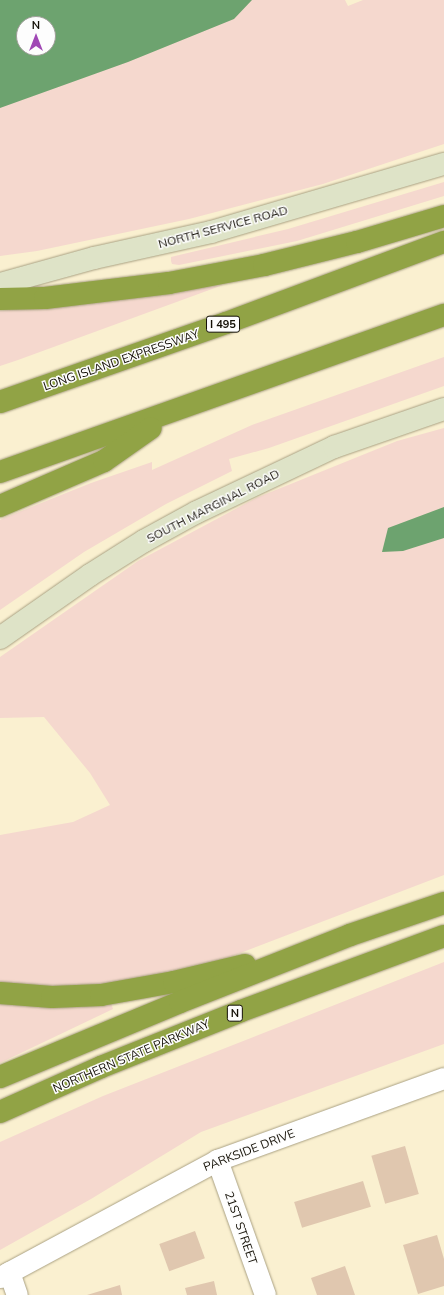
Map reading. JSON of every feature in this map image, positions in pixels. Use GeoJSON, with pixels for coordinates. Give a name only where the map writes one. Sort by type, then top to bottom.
{"type":"FeatureCollection","features":[{"type":"Feature","properties":{"kind":"highway"},"geometry":{"type":"LineString","coordinates":[[0,299],[45,298],[170,283],[264,265],[342,246],[444,216]]}},
{"type":"Feature","properties":{"kind":"highway","name":"LONG ISLAND EXPRESSWAY"},"geometry":{"type":"LineString","coordinates":[[0,402],[226,323],[444,242]]}},
{"type":"Feature","properties":{"kind":"highway"},"geometry":{"type":"LineString","coordinates":[[0,472],[170,414],[444,315]]}},
{"type":"Feature","properties":{"kind":"highway"},"geometry":{"type":"LineString","coordinates":[[0,506],[104,461],[170,414]]}},
{"type":"Feature","properties":{"kind":"highway"},"geometry":{"type":"LineString","coordinates":[[0,1078],[180,1002],[326,945],[444,903]]}},
{"type":"Feature","properties":{"kind":"highway","name":"NORTHERN STATE PARKWAY"},"geometry":{"type":"LineString","coordinates":[[0,1112],[227,1016],[444,936]]}},
{"type":"Feature","properties":{"kind":"highway"},"geometry":{"type":"LineString","coordinates":[[0,993],[52,997],[114,993],[174,982],[326,945]]}},
{"type":"Feature","properties":{"kind":"highway"},"geometry":{"type":"LineString","coordinates":[[0,1118],[29,1099]]}},
{"type":"Feature","properties":{"kind":"main road","name":"NORTH SERVICE ROAD"},"geometry":{"type":"LineString","coordinates":[[0,284],[94,258],[211,232],[444,164]]}},
{"type":"Feature","properties":{"kind":"main road","name":"SOUTH MARGINAL ROAD"},"geometry":{"type":"LineString","coordinates":[[0,638],[96,572],[197,512],[334,447],[444,409]]}},
{"type":"Feature","properties":{"kind":"street","name":"PARKSIDE DRIVE"},"geometry":{"type":"LineString","coordinates":[[5,1274],[217,1160],[443,1082]]}},
{"type":"Feature","properties":{"kind":"street","name":"21ST STREET"},"geometry":{"type":"LineString","coordinates":[[217,1160],[265,1295]]}},
{"type":"Feature","properties":{"kind":"street"},"geometry":{"type":"LineString","coordinates":[[5,1274],[17,1295]]}},
{"type":"Feature","properties":{"kind":"shaded area"},"geometry":{"type":"Polygon","coordinates":[[[0,0],[345,0],[348,6],[363,0],[444,0],[444,144],[323,184],[189,219],[37,251],[0,256],[0,0]]]}},
{"type":"Feature","properties":{"kind":"shaded area"},"geometry":{"type":"Polygon","coordinates":[[[0,0],[252,0],[234,19],[128,62],[0,108],[0,0]]]}},
{"type":"Feature","properties":{"kind":"shaded area"},"geometry":{"type":"Polygon","coordinates":[[[444,182],[444,196],[297,241],[179,265],[172,264],[171,261],[171,257],[288,229],[444,182]]]}},
{"type":"Feature","properties":{"kind":"shaded area"},"geometry":{"type":"Polygon","coordinates":[[[223,285],[18,360],[0,366],[0,311],[223,285]]]}},
{"type":"Feature","properties":{"kind":"shaded area"},"geometry":{"type":"Polygon","coordinates":[[[444,357],[444,386],[269,448],[229,459],[232,471],[166,504],[84,552],[0,610],[0,520],[91,483],[152,462],[152,470],[252,425],[444,357]]]}},
{"type":"Feature","properties":{"kind":"shaded area"},"geometry":{"type":"Polygon","coordinates":[[[444,428],[444,875],[183,975],[99,988],[0,984],[0,835],[73,822],[110,805],[90,773],[44,717],[0,718],[0,657],[138,561],[256,498],[397,441],[444,428]]]}},
{"type":"Feature","properties":{"kind":"shaded area"},"geometry":{"type":"Polygon","coordinates":[[[444,507],[444,538],[403,551],[382,552],[388,528],[444,507]]]}},
{"type":"Feature","properties":{"kind":"shaded area"},"geometry":{"type":"Polygon","coordinates":[[[444,962],[444,1044],[201,1132],[91,1199],[0,1250],[0,1142],[103,1096],[444,962]]]}},
{"type":"Feature","properties":{"kind":"shaded area"},"geometry":{"type":"Polygon","coordinates":[[[0,1001],[111,1003],[113,1009],[0,1063],[0,1001]]]}},
{"type":"Feature","properties":{"kind":"building"},"geometry":{"type":"Polygon","coordinates":[[[405,1146],[419,1194],[385,1204],[371,1156],[405,1146]]]}},
{"type":"Feature","properties":{"kind":"building"},"geometry":{"type":"Polygon","coordinates":[[[363,1181],[371,1207],[302,1228],[294,1202],[363,1181]]]}},
{"type":"Feature","properties":{"kind":"building"},"geometry":{"type":"Polygon","coordinates":[[[195,1231],[205,1258],[169,1271],[159,1244],[195,1231]]]}},
{"type":"Feature","properties":{"kind":"building"},"geometry":{"type":"Polygon","coordinates":[[[437,1235],[444,1259],[444,1286],[418,1294],[403,1245],[437,1235]]]}},
{"type":"Feature","properties":{"kind":"building"},"geometry":{"type":"Polygon","coordinates":[[[345,1266],[355,1295],[317,1295],[311,1278],[345,1266]]]}},
{"type":"Feature","properties":{"kind":"building"},"geometry":{"type":"Polygon","coordinates":[[[214,1281],[217,1295],[187,1295],[185,1288],[214,1281]]]}},
{"type":"Feature","properties":{"kind":"building"},"geometry":{"type":"Polygon","coordinates":[[[120,1285],[122,1295],[87,1295],[120,1285]]]}}]}
